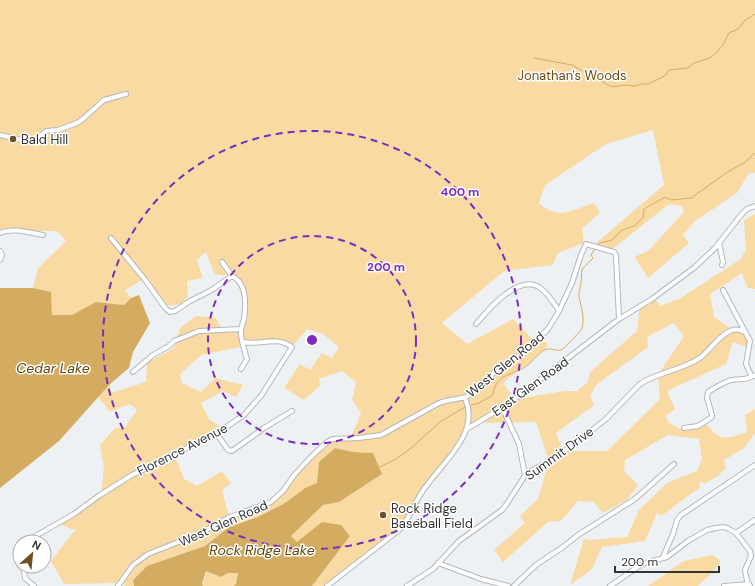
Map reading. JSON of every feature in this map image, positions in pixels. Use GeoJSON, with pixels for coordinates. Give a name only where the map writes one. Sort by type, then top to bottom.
{"type":"FeatureCollection","features":[{"type":"Feature","properties":{"kind":"street"},"geometry":{"type":"LineString","coordinates":[[0,135],[30,142],[34,141],[46,131],[58,130],[83,120],[104,100],[126,94]]}},
{"type":"Feature","properties":{"kind":"street","name":"East Glen Road"},"geometry":{"type":"LineString","coordinates":[[467,429],[521,394],[620,319],[652,299],[695,267],[719,243],[741,215],[747,209],[755,206]]}},
{"type":"Feature","properties":{"kind":"street"},"geometry":{"type":"LineString","coordinates":[[0,233],[5,231],[20,231],[43,235]]}},
{"type":"Feature","properties":{"kind":"street"},"geometry":{"type":"LineString","coordinates":[[111,238],[166,309],[170,312],[173,312],[210,291],[232,276]]}},
{"type":"Feature","properties":{"kind":"street"},"geometry":{"type":"LineString","coordinates":[[719,243],[723,262],[722,265]]}},
{"type":"Feature","properties":{"kind":"street","name":"West Glen Road"},"geometry":{"type":"LineString","coordinates":[[118,586],[133,565],[152,552],[199,534],[230,517],[272,502],[294,474],[327,442],[333,440],[381,435],[438,403],[465,398],[468,396],[500,367],[521,355],[548,329],[559,311],[572,283],[586,244],[614,252],[616,255],[620,319]]}},
{"type":"Feature","properties":{"kind":"street"},"geometry":{"type":"LineString","coordinates":[[0,251],[2,255],[0,260]]}},
{"type":"Feature","properties":{"kind":"street"},"geometry":{"type":"LineString","coordinates":[[222,262],[232,276],[240,282],[244,292],[244,318],[241,329],[247,359],[241,369]]}},
{"type":"Feature","properties":{"kind":"street"},"geometry":{"type":"LineString","coordinates":[[476,324],[506,292],[526,285],[533,284],[539,287],[548,295],[559,311]]}},
{"type":"Feature","properties":{"kind":"street"},"geometry":{"type":"LineString","coordinates":[[684,428],[698,426],[712,417],[707,398],[708,392],[727,381],[744,380],[754,376],[751,375],[746,364],[750,341],[723,290]]}},
{"type":"Feature","properties":{"kind":"street","name":"Summit Drive"},"geometry":{"type":"LineString","coordinates":[[407,586],[422,577],[459,541],[502,510],[525,475],[577,442],[606,419],[646,380],[674,370],[700,358],[719,339],[735,328],[744,332]]}},
{"type":"Feature","properties":{"kind":"street"},"geometry":{"type":"LineString","coordinates":[[133,372],[153,355],[169,346],[174,341],[199,331],[241,329]]}},
{"type":"Feature","properties":{"kind":"street","name":"Florence Avenue"},"geometry":{"type":"LineString","coordinates":[[39,534],[74,514],[100,495],[132,475],[217,434],[244,416],[261,396],[292,347],[279,341],[243,342]]}},
{"type":"Feature","properties":{"kind":"street"},"geometry":{"type":"LineString","coordinates":[[327,586],[406,524],[421,493],[464,437],[467,429],[469,408],[465,398]]}},
{"type":"Feature","properties":{"kind":"street"},"geometry":{"type":"LineString","coordinates":[[502,407],[519,444],[525,475]]}},
{"type":"Feature","properties":{"kind":"street"},"geometry":{"type":"LineString","coordinates":[[217,434],[228,450],[232,451],[292,410]]}},
{"type":"Feature","properties":{"kind":"street"},"geometry":{"type":"LineString","coordinates":[[514,586],[536,565],[635,498],[674,464]]}},
{"type":"Feature","properties":{"kind":"street"},"geometry":{"type":"LineString","coordinates":[[663,558],[677,520],[681,515],[755,465]]}},
{"type":"Feature","properties":{"kind":"street"},"geometry":{"type":"LineString","coordinates":[[736,533],[755,520]]}},
{"type":"Feature","properties":{"kind":"street"},"geometry":{"type":"LineString","coordinates":[[610,586],[641,565],[672,554],[688,541],[712,529],[727,528],[736,533],[750,551],[751,556],[745,570],[749,585],[724,586]]}},
{"type":"Feature","properties":{"kind":"street"},"geometry":{"type":"LineString","coordinates":[[438,563],[481,579],[508,586]]}},
{"type":"Feature","properties":{"kind":"street"},"geometry":{"type":"LineString","coordinates":[[24,574],[25,578],[29,583],[34,586]]}},
{"type":"Feature","properties":{"kind":"street"},"geometry":{"type":"LineString","coordinates":[[24,586],[29,583]]}},
{"type":"Feature","properties":{"kind":"green space","name":"Jonathan's Woods"},"geometry":{"type":"Polygon","coordinates":[[[0,0],[755,0],[755,173],[749,173],[737,193],[695,221],[683,235],[689,243],[648,278],[635,257],[649,250],[684,212],[682,206],[669,204],[610,251],[594,245],[664,185],[653,130],[606,144],[545,185],[539,203],[553,212],[559,213],[572,211],[594,203],[600,213],[582,228],[584,243],[558,253],[553,265],[504,271],[442,323],[467,344],[513,319],[535,342],[541,338],[548,345],[531,362],[503,383],[515,399],[565,391],[577,391],[588,382],[590,372],[637,331],[640,306],[654,296],[660,306],[679,299],[741,259],[746,249],[744,220],[755,214],[755,289],[748,288],[742,273],[710,294],[714,317],[732,329],[746,334],[750,348],[733,342],[726,364],[667,391],[675,409],[666,416],[668,422],[683,431],[704,422],[719,436],[728,438],[747,432],[745,415],[755,409],[755,433],[744,448],[724,460],[726,468],[718,476],[704,484],[701,481],[699,488],[661,516],[657,513],[645,541],[602,547],[592,569],[570,585],[584,539],[590,540],[627,537],[639,510],[667,483],[697,471],[702,459],[699,439],[668,435],[625,460],[624,471],[638,485],[627,500],[603,513],[594,502],[578,501],[561,521],[548,522],[503,562],[494,550],[525,523],[520,516],[538,499],[549,461],[536,422],[473,423],[452,456],[424,488],[406,525],[330,586],[312,586],[350,536],[341,525],[297,542],[291,536],[323,505],[339,502],[382,474],[372,453],[353,452],[335,448],[319,462],[317,483],[305,488],[285,503],[258,517],[229,527],[205,546],[147,566],[133,580],[134,586],[126,586],[122,583],[64,584],[52,563],[52,560],[75,530],[59,524],[101,494],[104,467],[100,445],[115,428],[125,427],[137,410],[130,404],[110,412],[98,397],[110,384],[111,393],[146,382],[147,363],[174,348],[180,328],[196,316],[216,318],[221,328],[241,327],[243,300],[236,277],[234,275],[215,275],[206,252],[197,260],[203,278],[187,281],[188,296],[181,304],[167,306],[144,279],[125,290],[131,298],[124,305],[97,302],[72,315],[52,315],[51,292],[33,288],[38,268],[66,241],[57,231],[14,231],[0,233],[0,0]],[[674,323],[647,337],[648,347],[596,385],[590,396],[594,405],[556,433],[563,451],[607,451],[660,399],[658,375],[684,336],[674,323]],[[307,329],[293,346],[270,341],[201,355],[180,374],[182,383],[201,392],[215,378],[243,385],[236,397],[223,391],[201,403],[209,419],[225,430],[174,454],[184,479],[197,486],[222,471],[231,483],[222,491],[230,520],[276,499],[326,443],[350,440],[361,413],[352,400],[356,382],[342,371],[319,379],[320,386],[304,400],[284,388],[300,364],[310,370],[322,353],[332,358],[339,347],[323,334],[307,329]]]}},
{"type":"Feature","properties":{"kind":"green space"},"geometry":{"type":"Polygon","coordinates":[[[713,555],[721,561],[714,571],[698,586],[648,586],[684,561],[713,555]]]}},
{"type":"Feature","properties":{"kind":"green space"},"geometry":{"type":"Polygon","coordinates":[[[206,571],[221,577],[228,573],[238,573],[236,584],[233,586],[203,586],[206,571]]]}},
{"type":"Feature","properties":{"kind":"water","name":"Cedar Lake"},"geometry":{"type":"Polygon","coordinates":[[[0,288],[33,288],[51,292],[52,315],[72,315],[96,302],[124,305],[131,298],[139,295],[150,323],[133,352],[129,368],[110,384],[59,441],[0,488],[0,288]]]}},
{"type":"Feature","properties":{"kind":"water","name":"Rock Ridge Lake"},"geometry":{"type":"Polygon","coordinates":[[[335,448],[353,452],[373,453],[382,474],[339,502],[323,505],[291,536],[297,542],[322,522],[341,525],[350,536],[312,586],[233,586],[236,584],[238,573],[228,573],[221,577],[206,571],[202,584],[203,586],[134,586],[133,580],[147,566],[205,546],[229,527],[258,517],[285,503],[305,488],[317,483],[319,462],[335,448]]]}},
{"type":"Feature","properties":{"kind":"waterway"},"geometry":{"type":"LineString","coordinates":[[534,58],[572,65],[612,87],[648,84],[666,75],[669,70],[688,68],[694,63],[710,58],[723,45],[729,33],[738,29],[744,21],[755,14]]}},
{"type":"Feature","properties":{"kind":"waterway"},"geometry":{"type":"LineString","coordinates":[[599,245],[600,243],[612,240],[622,230],[634,226],[643,218],[644,209],[665,197],[671,200],[691,198],[729,171],[744,163],[755,153]]}},
{"type":"Feature","properties":{"kind":"waterway"},"geometry":{"type":"LineString","coordinates":[[468,406],[479,403],[493,395],[494,388],[504,376],[525,367],[544,350],[560,350],[564,348],[580,332],[583,320],[579,295],[582,270],[593,258],[591,255],[594,250],[597,249]]}},
{"type":"Feature","properties":{"kind":"waterway"},"geometry":{"type":"LineString","coordinates":[[380,467],[396,459],[410,449],[440,422],[465,407]]}},
{"type":"Feature","properties":{"kind":"place","name":"Bald Hill"},"geometry":{"type":"Point","coordinates":[13,139]}},
{"type":"Feature","properties":{"kind":"place","name":"Rock Ridge Baseball Field"},"geometry":{"type":"Point","coordinates":[383,515]}}]}
